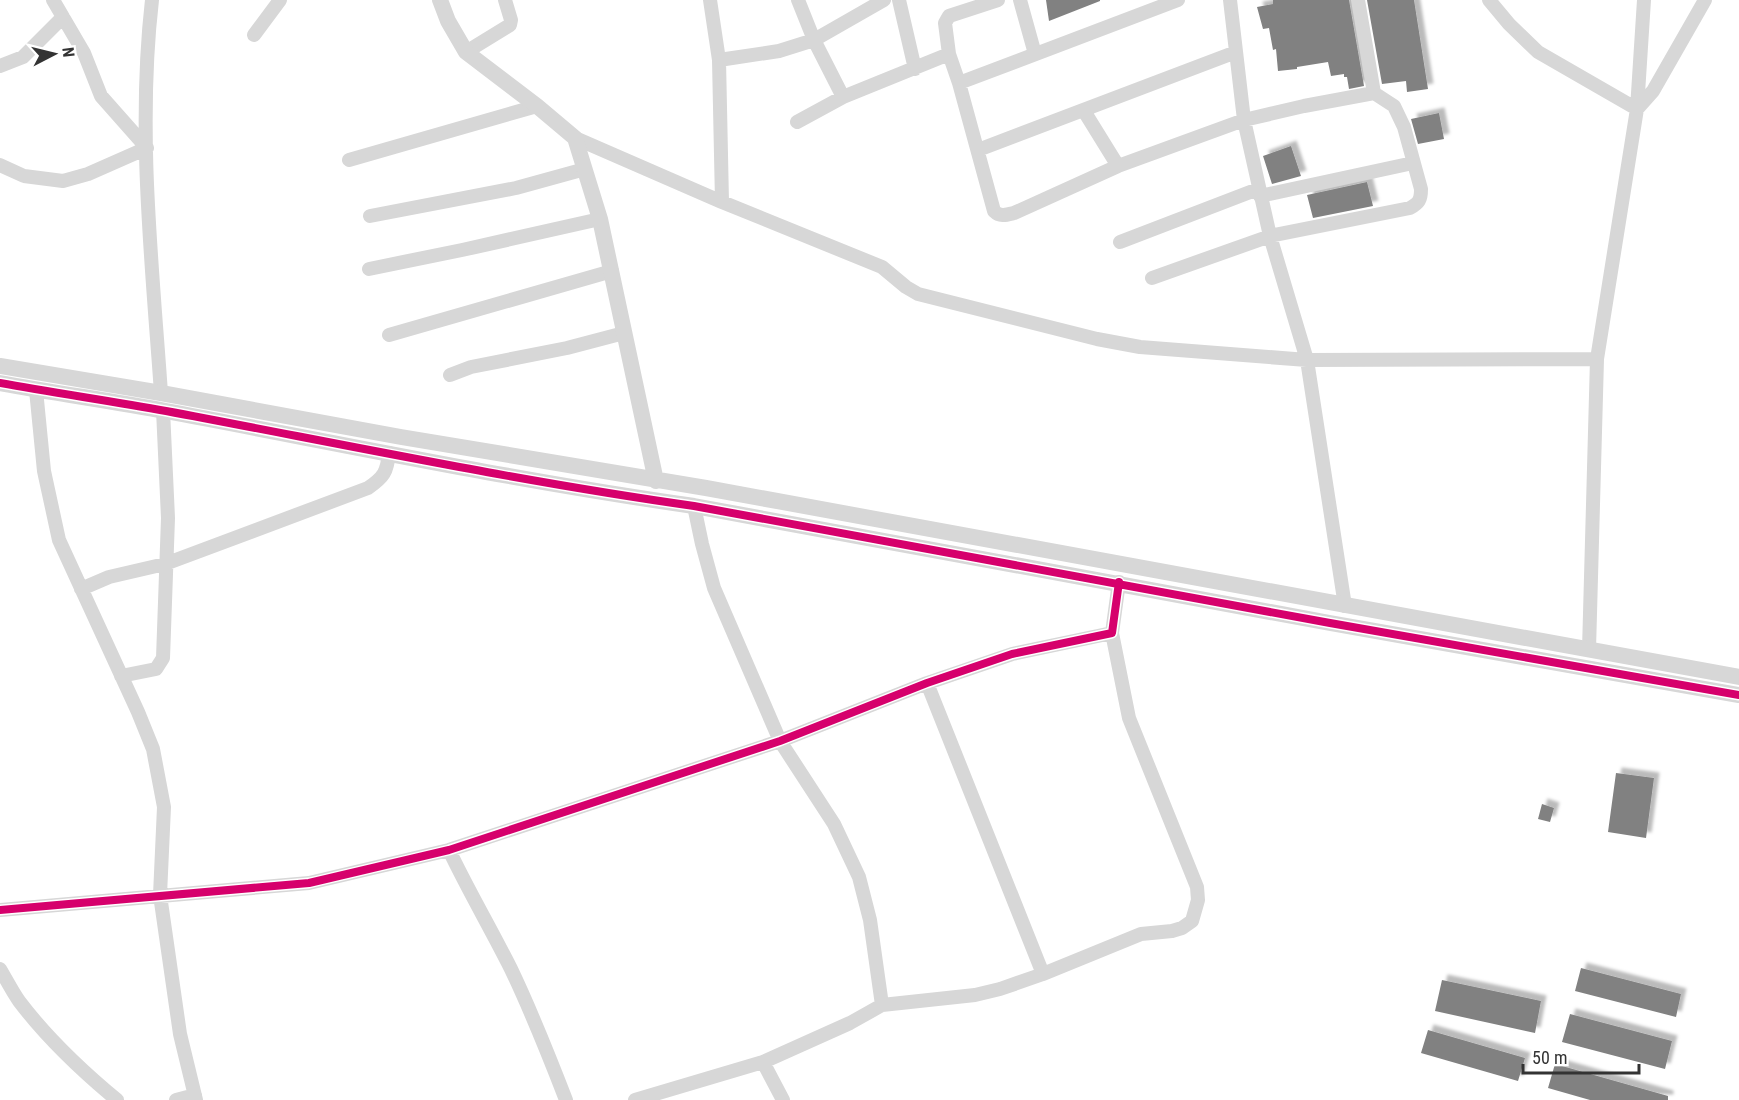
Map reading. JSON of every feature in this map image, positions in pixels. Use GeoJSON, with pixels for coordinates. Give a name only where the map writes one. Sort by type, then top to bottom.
{"type":"FeatureCollection","features":[{"type":"Feature","properties":{"kind":"street"},"geometry":{"type":"LineString","coordinates":[[53,0],[84,53],[101,96],[147,148]]}},
{"type":"Feature","properties":{"kind":"street"},"geometry":{"type":"LineString","coordinates":[[152,0],[147,41],[147,148],[161,393]]}},
{"type":"Feature","properties":{"kind":"street"},"geometry":{"type":"LineString","coordinates":[[254,35],[280,0]]}},
{"type":"Feature","properties":{"kind":"street"},"geometry":{"type":"LineString","coordinates":[[440,0],[448,21],[466,52],[575,138],[722,202],[882,267],[918,294],[1097,339],[1140,347],[1307,360],[1597,359]]}},
{"type":"Feature","properties":{"kind":"street"},"geometry":{"type":"LineString","coordinates":[[466,52],[510,25],[511,20],[505,0]]}},
{"type":"Feature","properties":{"kind":"street"},"geometry":{"type":"LineString","coordinates":[[710,0],[719,60],[722,202]]}},
{"type":"Feature","properties":{"kind":"street"},"geometry":{"type":"LineString","coordinates":[[798,0],[814,40],[843,97]]}},
{"type":"Feature","properties":{"kind":"street"},"geometry":{"type":"LineString","coordinates":[[719,60],[779,51],[814,40],[885,0]]}},
{"type":"Feature","properties":{"kind":"street"},"geometry":{"type":"LineString","coordinates":[[899,0],[915,69]]}},
{"type":"Feature","properties":{"kind":"street"},"geometry":{"type":"LineString","coordinates":[[998,0],[961,6],[946,19],[949,54],[994,211],[997,214],[1014,213],[1118,166],[1244,120],[1374,93],[1394,106],[1404,127],[1413,163],[1421,198],[1418,204],[1410,208],[1270,236],[1152,278]]}},
{"type":"Feature","properties":{"kind":"street"},"geometry":{"type":"LineString","coordinates":[[1020,0],[1035,54]]}},
{"type":"Feature","properties":{"kind":"street"},"geometry":{"type":"LineString","coordinates":[[959,83],[1179,0]]}},
{"type":"Feature","properties":{"kind":"street"},"geometry":{"type":"LineString","coordinates":[[1230,0],[1244,120],[1270,236],[1307,360],[1345,606]]}},
{"type":"Feature","properties":{"kind":"street"},"geometry":{"type":"LineString","coordinates":[[1358,0],[1374,93]]}},
{"type":"Feature","properties":{"kind":"street"},"geometry":{"type":"LineString","coordinates":[[1489,0],[1509,24],[1538,52],[1637,108]]}},
{"type":"Feature","properties":{"kind":"street"},"geometry":{"type":"LineString","coordinates":[[1589,650],[1597,359],[1637,108],[1644,0]]}},
{"type":"Feature","properties":{"kind":"street"},"geometry":{"type":"LineString","coordinates":[[1637,108],[1653,91],[1705,0]]}},
{"type":"Feature","properties":{"kind":"street"},"geometry":{"type":"LineString","coordinates":[[0,66],[23,57],[63,16]]}},
{"type":"Feature","properties":{"kind":"street"},"geometry":{"type":"LineString","coordinates":[[978,150],[1236,52]]}},
{"type":"Feature","properties":{"kind":"street"},"geometry":{"type":"LineString","coordinates":[[797,122],[843,97],[949,54]]}},
{"type":"Feature","properties":{"kind":"street"},"geometry":{"type":"LineString","coordinates":[[349,160],[537,106]]}},
{"type":"Feature","properties":{"kind":"street"},"geometry":{"type":"LineString","coordinates":[[1084,111],[1118,166]]}},
{"type":"Feature","properties":{"kind":"street"},"geometry":{"type":"LineString","coordinates":[[575,138],[600,219],[656,481]]}},
{"type":"Feature","properties":{"kind":"street"},"geometry":{"type":"LineString","coordinates":[[0,165],[24,176],[63,181],[88,174],[147,148]]}},
{"type":"Feature","properties":{"kind":"street"},"geometry":{"type":"LineString","coordinates":[[1120,242],[1259,193],[1413,163]]}},
{"type":"Feature","properties":{"kind":"street"},"geometry":{"type":"LineString","coordinates":[[370,216],[516,188],[585,169]]}},
{"type":"Feature","properties":{"kind":"street"},"geometry":{"type":"LineString","coordinates":[[369,268],[600,219]]}},
{"type":"Feature","properties":{"kind":"street"},"geometry":{"type":"LineString","coordinates":[[388,335],[612,271]]}},
{"type":"Feature","properties":{"kind":"street"},"geometry":{"type":"LineString","coordinates":[[450,375],[482,364],[567,348],[624,333]]}},
{"type":"Feature","properties":{"kind":"street"},"geometry":{"type":"LineString","coordinates":[[0,366],[161,393],[226,414],[389,453],[1119,582],[1342,625],[1739,695]]}},
{"type":"Feature","properties":{"kind":"street"},"geometry":{"type":"LineString","coordinates":[[0,383],[163,410],[226,414],[706,488],[1739,677]]}},
{"type":"Feature","properties":{"kind":"street"},"geometry":{"type":"LineString","coordinates":[[36,390],[44,471],[59,540],[153,749],[164,807],[160,895],[180,1034],[195,1098],[176,1100]]}},
{"type":"Feature","properties":{"kind":"street"},"geometry":{"type":"LineString","coordinates":[[121,676],[156,669],[163,658],[167,477],[163,410]]}},
{"type":"Feature","properties":{"kind":"street"},"geometry":{"type":"LineString","coordinates":[[81,589],[109,577],[165,564],[368,488],[382,478],[388,465],[389,453]]}},
{"type":"Feature","properties":{"kind":"street"},"geometry":{"type":"LineString","coordinates":[[694,506],[714,588],[780,741],[834,824],[859,877],[870,920],[882,1005]]}},
{"type":"Feature","properties":{"kind":"street"},"geometry":{"type":"LineString","coordinates":[[635,1100],[763,1062],[850,1023],[882,1005],[1000,989],[1141,934],[1182,928],[1192,921],[1196,910],[1197,887],[1129,718],[1112,633],[1119,582]]}},
{"type":"Feature","properties":{"kind":"street"},"geometry":{"type":"LineString","coordinates":[[0,910],[309,883],[449,850],[780,741],[927,683],[1012,654],[1112,633]]}},
{"type":"Feature","properties":{"kind":"street"},"geometry":{"type":"LineString","coordinates":[[1679,684],[1684,667]]}},
{"type":"Feature","properties":{"kind":"street"},"geometry":{"type":"LineString","coordinates":[[927,683],[1043,974]]}},
{"type":"Feature","properties":{"kind":"street"},"geometry":{"type":"LineString","coordinates":[[449,850],[510,966],[536,1022],[566,1100]]}},
{"type":"Feature","properties":{"kind":"street"},"geometry":{"type":"LineString","coordinates":[[0,969],[18,1000],[86,1075],[117,1100]]}},
{"type":"Feature","properties":{"kind":"street"},"geometry":{"type":"LineString","coordinates":[[763,1062],[783,1100]]}},
{"type":"Feature","properties":{"kind":"building"},"geometry":{"type":"Polygon","coordinates":[[[1046,0],[1100,0],[1100,1],[1049,21],[1046,0]]]}},
{"type":"Feature","properties":{"kind":"building"},"geometry":{"type":"Polygon","coordinates":[[[1273,0],[1349,0],[1364,86],[1349,89],[1347,77],[1344,77],[1344,74],[1331,76],[1328,62],[1278,71],[1276,49],[1273,50],[1269,28],[1263,29],[1257,7],[1273,4],[1273,0]]]}},
{"type":"Feature","properties":{"kind":"building"},"geometry":{"type":"Polygon","coordinates":[[[1367,0],[1414,0],[1428,89],[1407,92],[1406,81],[1382,84],[1367,0]]]}},
{"type":"Feature","properties":{"kind":"building"},"geometry":{"type":"Polygon","coordinates":[[[1439,113],[1444,139],[1418,144],[1411,119],[1439,113]]]}},
{"type":"Feature","properties":{"kind":"building"},"geometry":{"type":"Polygon","coordinates":[[[1291,146],[1301,176],[1272,184],[1263,156],[1291,146]]]}},
{"type":"Feature","properties":{"kind":"building"},"geometry":{"type":"Polygon","coordinates":[[[1367,182],[1373,206],[1313,218],[1307,195],[1367,182]]]}},
{"type":"Feature","properties":{"kind":"building"},"geometry":{"type":"Polygon","coordinates":[[[1616,773],[1654,778],[1646,838],[1608,832],[1616,773]]]}},
{"type":"Feature","properties":{"kind":"building"},"geometry":{"type":"Polygon","coordinates":[[[1542,804],[1554,808],[1550,822],[1538,819],[1542,804]]]}},
{"type":"Feature","properties":{"kind":"building"},"geometry":{"type":"Polygon","coordinates":[[[1581,968],[1681,994],[1676,1017],[1575,991],[1581,968]]]}},
{"type":"Feature","properties":{"kind":"building"},"geometry":{"type":"Polygon","coordinates":[[[1442,980],[1541,1001],[1535,1033],[1435,1011],[1442,980]]]}},
{"type":"Feature","properties":{"kind":"building"},"geometry":{"type":"Polygon","coordinates":[[[1570,1014],[1672,1041],[1665,1069],[1562,1042],[1570,1014]]]}},
{"type":"Feature","properties":{"kind":"building"},"geometry":{"type":"Polygon","coordinates":[[[1428,1030],[1525,1058],[1518,1081],[1421,1053],[1428,1030]]]}},
{"type":"Feature","properties":{"kind":"building"},"geometry":{"type":"Polygon","coordinates":[[[1555,1064],[1668,1096],[1668,1100],[1590,1100],[1548,1088],[1555,1064]]]}},
{"type":"Feature","properties":{"kind":"cycle path"},"geometry":{"type":"LineString","coordinates":[[0,383],[166,411],[496,474],[694,506],[1330,623],[1739,695]]}},
{"type":"Feature","properties":{"kind":"cycle path"},"geometry":{"type":"LineString","coordinates":[[0,910],[309,883],[449,850],[780,741],[927,683],[1012,654],[1112,633],[1119,582]]}}]}
